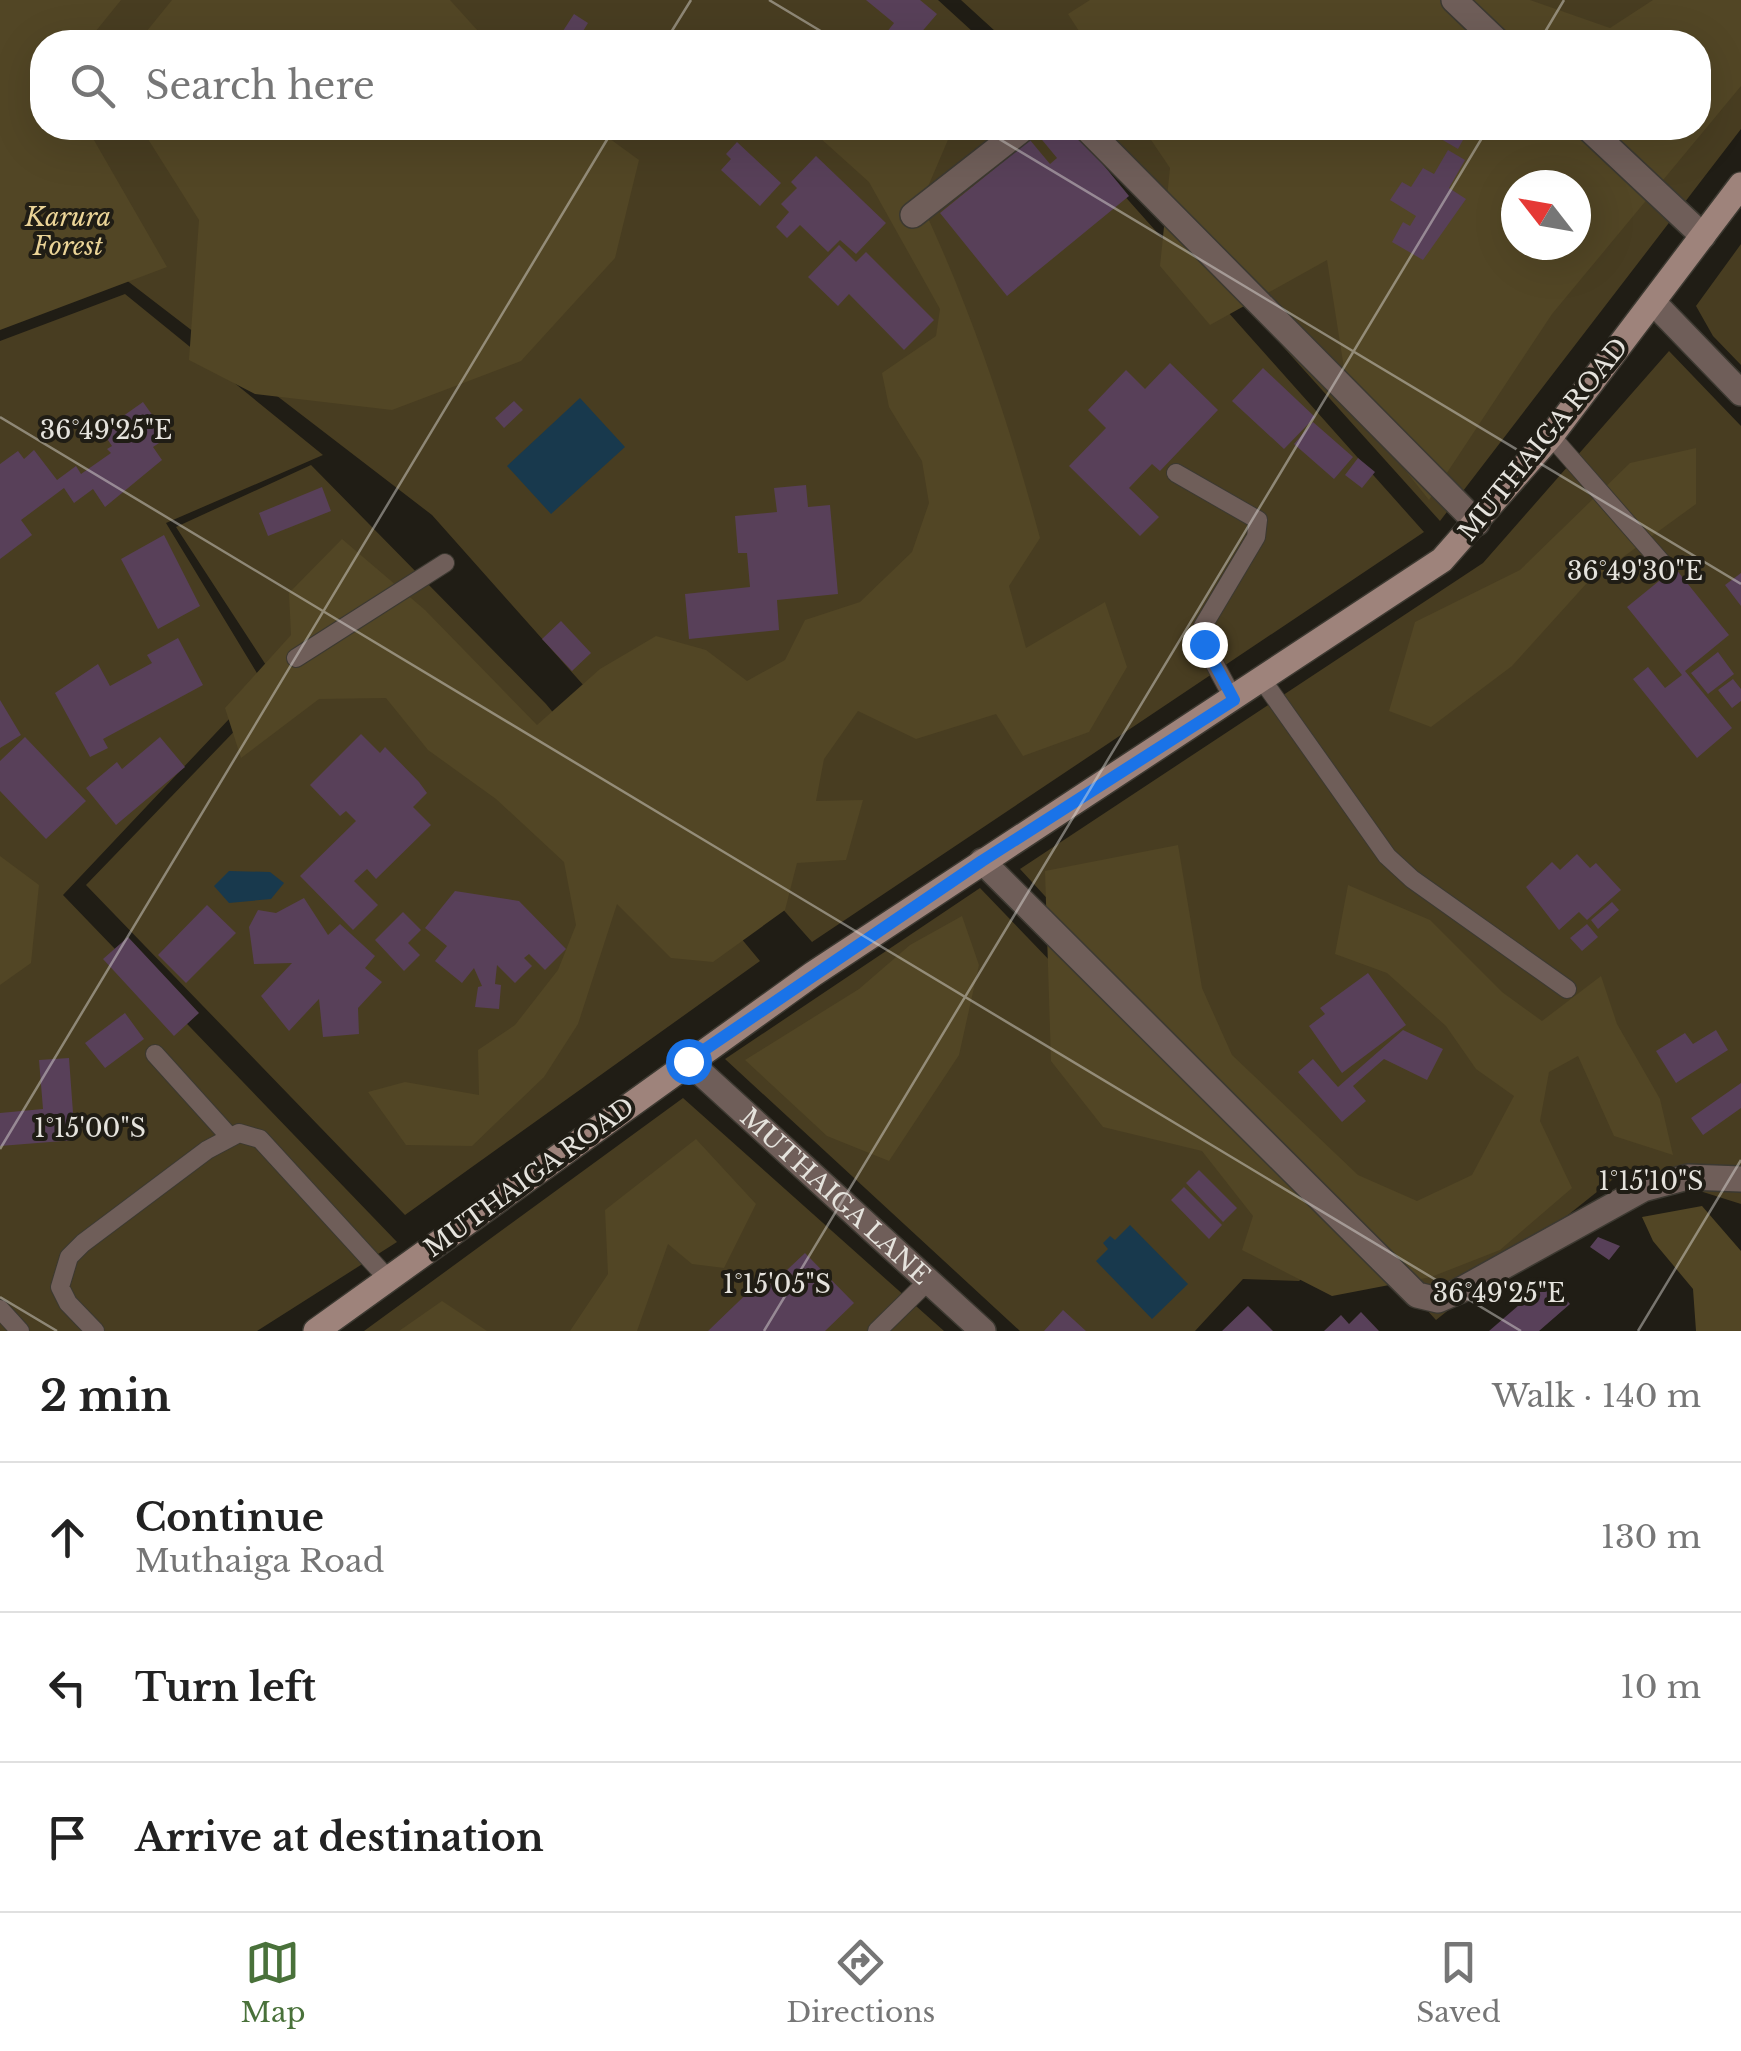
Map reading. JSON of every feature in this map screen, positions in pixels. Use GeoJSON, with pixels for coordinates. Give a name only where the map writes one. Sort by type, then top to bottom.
{"type":"FeatureCollection","features":[{"type":"Feature","properties":{"kind":"main road","name":"MUTHAIGA ROAD"},"geometry":{"type":"LineString","coordinates":[[316,1331],[688,1061],[982,861],[1234,700],[1442,560],[1550,436],[1741,185]]}},
{"type":"Feature","properties":{"kind":"street"},"geometry":{"type":"LineString","coordinates":[[1454,0],[1485,30]]}},
{"type":"Feature","properties":{"kind":"street"},"geometry":{"type":"LineString","coordinates":[[913,215],[1009,140]]}},
{"type":"Feature","properties":{"kind":"street"},"geometry":{"type":"LineString","coordinates":[[1098,140],[1477,522]]}},
{"type":"Feature","properties":{"kind":"street"},"geometry":{"type":"LineString","coordinates":[[1601,140],[1703,236]]}},
{"type":"Feature","properties":{"kind":"street"},"geometry":{"type":"LineString","coordinates":[[1653,302],[1741,393]]}},
{"type":"Feature","properties":{"kind":"street"},"geometry":{"type":"LineString","coordinates":[[982,861],[1417,1295],[1438,1300],[1458,1291],[1643,1189],[1708,1175],[1741,1179]]}},
{"type":"Feature","properties":{"kind":"street","name":"MUTHAIGA LANE"},"geometry":{"type":"LineString","coordinates":[[688,1061],[983,1331]]}},
{"type":"Feature","properties":{"kind":"lane"},"geometry":{"type":"LineString","coordinates":[[1550,436],[1662,563]]}},
{"type":"Feature","properties":{"kind":"lane"},"geometry":{"type":"LineString","coordinates":[[1176,473],[1258,520],[1256,537],[1203,626],[1204,644],[1234,700]]}},
{"type":"Feature","properties":{"kind":"lane"},"geometry":{"type":"LineString","coordinates":[[296,658],[445,564]]}},
{"type":"Feature","properties":{"kind":"lane"},"geometry":{"type":"LineString","coordinates":[[1263,681],[1387,856],[1412,879],[1567,990]]}},
{"type":"Feature","properties":{"kind":"lane"},"geometry":{"type":"LineString","coordinates":[[155,1054],[229,1136]]}},
{"type":"Feature","properties":{"kind":"lane"},"geometry":{"type":"LineString","coordinates":[[95,1331],[68,1302],[60,1287],[69,1257],[229,1136],[250,1133],[260,1139],[389,1280]]}},
{"type":"Feature","properties":{"kind":"lane"},"geometry":{"type":"LineString","coordinates":[[877,1331],[928,1280]]}},
{"type":"Feature","properties":{"kind":"lane"},"geometry":{"type":"LineString","coordinates":[[0,1309],[20,1331]]}},
{"type":"Feature","properties":{"kind":"green space","name":"Karura Forest"},"geometry":{"type":"Polygon","coordinates":[[[0,0],[121,0],[97,30],[30,30],[30,140],[94,140],[167,267],[0,330],[0,0]]]}},
{"type":"Feature","properties":{"kind":"green space"},"geometry":{"type":"Polygon","coordinates":[[[114,0],[938,0],[971,30],[90,30],[114,0]]]}},
{"type":"Feature","properties":{"kind":"green space"},"geometry":{"type":"Polygon","coordinates":[[[172,0],[450,0],[477,30],[148,30],[172,0]]]}},
{"type":"Feature","properties":{"kind":"green space"},"geometry":{"type":"Polygon","coordinates":[[[961,0],[1741,0],[1741,129],[1440,521],[1097,140],[1711,140],[1711,30],[994,30],[961,0]]]}},
{"type":"Feature","properties":{"kind":"green space"},"geometry":{"type":"Polygon","coordinates":[[[1090,0],[1530,0],[1610,28],[1653,0],[1741,0],[1741,86],[1711,122],[1711,30],[1078,30],[1068,14],[1090,0]]]}},
{"type":"Feature","properties":{"kind":"green space"},"geometry":{"type":"Polygon","coordinates":[[[30,134],[30,140],[1075,140],[1424,532],[812,942],[432,515],[0,183],[0,148],[30,134]]]}},
{"type":"Feature","properties":{"kind":"green space"},"geometry":{"type":"Polygon","coordinates":[[[149,140],[612,140],[639,160],[615,258],[521,361],[392,410],[255,394],[189,360],[199,220],[149,140]]]}},
{"type":"Feature","properties":{"kind":"green space"},"geometry":{"type":"Polygon","coordinates":[[[822,140],[948,140],[921,203],[988,368],[1040,538],[1009,586],[1026,648],[1105,602],[1127,667],[1089,732],[1023,756],[996,714],[916,739],[858,711],[824,759],[816,801],[863,800],[846,860],[797,863],[785,910],[713,962],[671,958],[617,904],[578,1024],[544,1077],[472,1146],[406,1145],[368,1092],[405,1082],[479,1095],[478,1050],[515,1025],[558,970],[576,925],[564,862],[496,799],[428,750],[386,698],[319,699],[241,758],[225,708],[291,635],[289,593],[342,539],[425,610],[537,725],[600,669],[656,636],[706,650],[747,681],[785,660],[805,620],[860,602],[912,552],[929,503],[922,461],[889,407],[882,373],[936,336],[940,309],[869,182],[822,140]]]}},
{"type":"Feature","properties":{"kind":"green space"},"geometry":{"type":"Polygon","coordinates":[[[1151,140],[1696,140],[1552,314],[1429,500],[1349,400],[1327,260],[1210,325],[1160,266],[1170,168],[1151,140]]]}},
{"type":"Feature","properties":{"kind":"green space"},"geometry":{"type":"Polygon","coordinates":[[[1741,244],[1741,365],[1713,336],[1696,306],[1741,244]]]}},
{"type":"Feature","properties":{"kind":"green space"},"geometry":{"type":"Polygon","coordinates":[[[125,294],[323,455],[166,523],[263,683],[63,895],[397,1242],[257,1331],[0,1331],[0,341],[125,294]]]}},
{"type":"Feature","properties":{"kind":"green space"},"geometry":{"type":"Polygon","coordinates":[[[1669,351],[1741,426],[1741,1204],[1627,1168],[1436,1320],[1020,869],[1483,563],[1669,351]]]}},
{"type":"Feature","properties":{"kind":"green space"},"geometry":{"type":"Polygon","coordinates":[[[1696,448],[1696,504],[1586,584],[1512,666],[1431,727],[1389,711],[1415,622],[1520,570],[1630,463],[1696,448]]]}},
{"type":"Feature","properties":{"kind":"green space"},"geometry":{"type":"Polygon","coordinates":[[[311,465],[546,704],[760,961],[405,1215],[86,885],[279,685],[176,527],[311,465]]]}},
{"type":"Feature","properties":{"kind":"green space"},"geometry":{"type":"Polygon","coordinates":[[[1178,845],[1202,988],[1232,1055],[1358,1175],[1417,1201],[1472,1175],[1514,1096],[1476,1069],[1446,1026],[1387,973],[1335,954],[1348,885],[1430,920],[1502,992],[1542,1021],[1601,976],[1617,1024],[1660,1099],[1673,1155],[1614,1136],[1578,1056],[1549,1072],[1540,1121],[1572,1188],[1500,1250],[1431,1277],[1332,1296],[1242,1250],[1253,1216],[1202,1151],[1103,1127],[1051,1061],[1045,871],[1178,845]]]}},
{"type":"Feature","properties":{"kind":"green space"},"geometry":{"type":"Polygon","coordinates":[[[0,856],[39,885],[31,963],[0,985],[0,856]]]}},
{"type":"Feature","properties":{"kind":"green space"},"geometry":{"type":"Polygon","coordinates":[[[980,888],[1329,1251],[1299,1281],[1243,1279],[1195,1331],[1020,1331],[725,1059],[980,888]]]}},
{"type":"Feature","properties":{"kind":"green space"},"geometry":{"type":"Polygon","coordinates":[[[962,916],[979,965],[959,1055],[889,1161],[827,1136],[745,1060],[859,989],[910,945],[962,916]]]}},
{"type":"Feature","properties":{"kind":"green space"},"geometry":{"type":"Polygon","coordinates":[[[683,1098],[944,1331],[364,1331],[683,1098]]]}},
{"type":"Feature","properties":{"kind":"green space"},"geometry":{"type":"Polygon","coordinates":[[[696,1139],[756,1204],[724,1268],[692,1264],[668,1244],[637,1331],[570,1331],[608,1274],[605,1210],[696,1139]]]}},
{"type":"Feature","properties":{"kind":"green space"},"geometry":{"type":"Polygon","coordinates":[[[1702,1206],[1741,1251],[1741,1331],[1696,1331],[1693,1289],[1653,1241],[1642,1217],[1702,1206]]]}},
{"type":"Feature","properties":{"kind":"green space"},"geometry":{"type":"Polygon","coordinates":[[[442,1301],[487,1331],[399,1331],[442,1301]]]}},
{"type":"Feature","properties":{"kind":"water"},"geometry":{"type":"Polygon","coordinates":[[[580,398],[625,447],[551,514],[507,466],[580,398]]]}},
{"type":"Feature","properties":{"kind":"water"},"geometry":{"type":"Polygon","coordinates":[[[229,871],[270,872],[284,883],[271,899],[229,903],[214,886],[229,871]]]}},
{"type":"Feature","properties":{"kind":"water"},"geometry":{"type":"Polygon","coordinates":[[[1130,1225],[1188,1284],[1152,1319],[1096,1261],[1108,1249],[1103,1243],[1110,1236],[1115,1240],[1130,1225]]]}},
{"type":"Feature","properties":{"kind":"building"},"geometry":{"type":"Polygon","coordinates":[[[866,0],[920,0],[937,14],[923,30],[888,30],[894,23],[866,0]]]}},
{"type":"Feature","properties":{"kind":"building"},"geometry":{"type":"Polygon","coordinates":[[[574,14],[588,23],[584,30],[564,30],[574,14]]]}},
{"type":"Feature","properties":{"kind":"building"},"geometry":{"type":"Polygon","coordinates":[[[1030,140],[1050,164],[1057,158],[1042,140],[1083,140],[1129,196],[1007,296],[940,213],[1030,140]]]}},
{"type":"Feature","properties":{"kind":"building"},"geometry":{"type":"Polygon","coordinates":[[[1443,140],[1463,140],[1458,149],[1443,140]]]}},
{"type":"Feature","properties":{"kind":"building"},"geometry":{"type":"Polygon","coordinates":[[[737,142],[781,183],[760,206],[721,170],[731,159],[726,154],[737,142]]]}},
{"type":"Feature","properties":{"kind":"building"},"geometry":{"type":"Polygon","coordinates":[[[1448,150],[1465,160],[1449,188],[1466,199],[1423,260],[1392,242],[1403,222],[1410,226],[1416,216],[1390,200],[1402,182],[1411,187],[1423,168],[1434,174],[1448,150]]]}},
{"type":"Feature","properties":{"kind":"building"},"geometry":{"type":"Polygon","coordinates":[[[816,156],[886,223],[856,254],[840,240],[828,252],[800,225],[787,238],[776,227],[789,212],[781,204],[797,188],[791,182],[816,156]]]}},
{"type":"Feature","properties":{"kind":"building"},"geometry":{"type":"Polygon","coordinates":[[[839,245],[856,262],[866,252],[934,320],[904,350],[849,294],[838,306],[808,277],[839,245]]]}},
{"type":"Feature","properties":{"kind":"building"},"geometry":{"type":"Polygon","coordinates":[[[1170,363],[1218,410],[1160,471],[1152,464],[1129,488],[1159,517],[1140,536],[1069,466],[1106,428],[1088,410],[1126,370],[1145,389],[1170,363]]]}},
{"type":"Feature","properties":{"kind":"building"},"geometry":{"type":"Polygon","coordinates":[[[1263,368],[1315,417],[1284,449],[1232,401],[1263,368]]]}},
{"type":"Feature","properties":{"kind":"building"},"geometry":{"type":"Polygon","coordinates":[[[514,401],[523,410],[504,428],[495,418],[514,401]]]}},
{"type":"Feature","properties":{"kind":"building"},"geometry":{"type":"Polygon","coordinates":[[[143,402],[168,437],[153,447],[162,460],[105,507],[93,489],[74,503],[64,488],[21,520],[32,535],[0,559],[0,464],[18,451],[24,459],[34,450],[57,480],[76,466],[81,474],[111,453],[107,449],[112,446],[102,431],[143,402]]]}},
{"type":"Feature","properties":{"kind":"building"},"geometry":{"type":"Polygon","coordinates":[[[1313,422],[1353,457],[1334,479],[1294,444],[1313,422]]]}},
{"type":"Feature","properties":{"kind":"building"},"geometry":{"type":"Polygon","coordinates":[[[1358,458],[1375,472],[1362,488],[1345,475],[1358,458]]]}},
{"type":"Feature","properties":{"kind":"building"},"geometry":{"type":"Polygon","coordinates":[[[806,485],[808,507],[830,505],[838,594],[777,600],[779,630],[689,639],[685,594],[750,587],[747,553],[738,553],[735,516],[777,512],[774,488],[806,485]]]}},
{"type":"Feature","properties":{"kind":"building"},"geometry":{"type":"Polygon","coordinates":[[[322,487],[331,511],[268,536],[259,513],[322,487]]]}},
{"type":"Feature","properties":{"kind":"building"},"geometry":{"type":"Polygon","coordinates":[[[164,535],[200,606],[158,629],[121,559],[164,535]]]}},
{"type":"Feature","properties":{"kind":"building"},"geometry":{"type":"Polygon","coordinates":[[[1675,568],[1729,635],[1685,671],[1732,728],[1697,758],[1633,679],[1648,667],[1665,688],[1682,675],[1627,607],[1675,568]]]}},
{"type":"Feature","properties":{"kind":"building"},"geometry":{"type":"Polygon","coordinates":[[[1741,573],[1741,606],[1725,585],[1741,573]]]}},
{"type":"Feature","properties":{"kind":"building"},"geometry":{"type":"Polygon","coordinates":[[[561,621],[591,653],[572,671],[542,639],[561,621]]]}},
{"type":"Feature","properties":{"kind":"building"},"geometry":{"type":"Polygon","coordinates":[[[178,638],[203,685],[103,739],[108,748],[90,757],[55,693],[98,664],[110,686],[152,663],[147,655],[178,638]]]}},
{"type":"Feature","properties":{"kind":"building"},"geometry":{"type":"Polygon","coordinates":[[[1718,652],[1734,674],[1708,694],[1691,673],[1718,652]]]}},
{"type":"Feature","properties":{"kind":"building"},"geometry":{"type":"Polygon","coordinates":[[[1733,679],[1741,689],[1741,701],[1732,708],[1718,690],[1733,679]]]}},
{"type":"Feature","properties":{"kind":"building"},"geometry":{"type":"Polygon","coordinates":[[[0,700],[21,735],[0,748],[0,700]]]}},
{"type":"Feature","properties":{"kind":"building"},"geometry":{"type":"Polygon","coordinates":[[[361,734],[380,753],[385,747],[419,782],[427,793],[413,807],[431,825],[376,879],[367,869],[354,881],[378,905],[353,930],[300,876],[356,821],[346,811],[340,816],[310,785],[361,734]]]}},
{"type":"Feature","properties":{"kind":"building"},"geometry":{"type":"Polygon","coordinates":[[[25,737],[86,801],[46,839],[0,791],[0,761],[25,737]]]}},
{"type":"Feature","properties":{"kind":"building"},"geometry":{"type":"Polygon","coordinates":[[[160,737],[185,767],[116,825],[86,788],[117,762],[122,769],[160,737]]]}},
{"type":"Feature","properties":{"kind":"building"},"geometry":{"type":"Polygon","coordinates":[[[1577,854],[1590,868],[1596,863],[1621,890],[1587,920],[1579,912],[1559,930],[1526,887],[1552,862],[1560,870],[1577,854]]]}},
{"type":"Feature","properties":{"kind":"building"},"geometry":{"type":"Polygon","coordinates":[[[455,891],[519,901],[566,949],[545,970],[529,954],[524,958],[532,966],[515,983],[497,965],[495,984],[501,985],[499,1009],[475,1007],[478,987],[482,986],[474,968],[462,983],[435,961],[447,946],[425,928],[455,891]]]}},
{"type":"Feature","properties":{"kind":"building"},"geometry":{"type":"Polygon","coordinates":[[[304,898],[328,935],[340,924],[375,956],[365,968],[382,982],[358,1008],[359,1034],[323,1037],[319,999],[289,1031],[261,996],[292,963],[254,964],[249,927],[258,910],[276,913],[304,898]]]}},
{"type":"Feature","properties":{"kind":"building"},"geometry":{"type":"Polygon","coordinates":[[[1612,902],[1619,910],[1598,929],[1591,920],[1612,902]]]}},
{"type":"Feature","properties":{"kind":"building"},"geometry":{"type":"Polygon","coordinates":[[[207,905],[236,933],[186,983],[158,955],[207,905]]]}},
{"type":"Feature","properties":{"kind":"building"},"geometry":{"type":"Polygon","coordinates":[[[403,912],[421,930],[408,943],[420,955],[404,971],[375,940],[403,912]]]}},
{"type":"Feature","properties":{"kind":"building"},"geometry":{"type":"Polygon","coordinates":[[[1587,924],[1598,937],[1582,951],[1570,938],[1587,924]]]}},
{"type":"Feature","properties":{"kind":"building"},"geometry":{"type":"Polygon","coordinates":[[[128,937],[199,1013],[174,1036],[103,959],[128,937]]]}},
{"type":"Feature","properties":{"kind":"building"},"geometry":{"type":"Polygon","coordinates":[[[1368,973],[1406,1025],[1342,1073],[1309,1026],[1325,1014],[1320,1008],[1368,973]]]}},
{"type":"Feature","properties":{"kind":"building"},"geometry":{"type":"Polygon","coordinates":[[[125,1013],[144,1039],[105,1068],[85,1043],[125,1013]]]}},
{"type":"Feature","properties":{"kind":"building"},"geometry":{"type":"Polygon","coordinates":[[[1403,1030],[1443,1049],[1427,1080],[1384,1059],[1353,1086],[1366,1101],[1342,1122],[1298,1072],[1313,1059],[1338,1087],[1403,1030]]]}},
{"type":"Feature","properties":{"kind":"building"},"geometry":{"type":"Polygon","coordinates":[[[1716,1030],[1728,1050],[1676,1083],[1656,1051],[1685,1033],[1693,1044],[1716,1030]]]}},
{"type":"Feature","properties":{"kind":"building"},"geometry":{"type":"Polygon","coordinates":[[[69,1058],[75,1140],[0,1146],[0,1113],[43,1109],[39,1060],[69,1058]]]}},
{"type":"Feature","properties":{"kind":"building"},"geometry":{"type":"Polygon","coordinates":[[[1741,1083],[1741,1108],[1703,1135],[1691,1118],[1741,1083]]]}},
{"type":"Feature","properties":{"kind":"building"},"geometry":{"type":"Polygon","coordinates":[[[1199,1170],[1237,1208],[1223,1222],[1186,1183],[1199,1170]]]}},
{"type":"Feature","properties":{"kind":"building"},"geometry":{"type":"Polygon","coordinates":[[[1184,1187],[1222,1225],[1209,1239],[1171,1200],[1184,1187]]]}},
{"type":"Feature","properties":{"kind":"building"},"geometry":{"type":"Polygon","coordinates":[[[1598,1237],[1620,1246],[1609,1260],[1590,1247],[1598,1237]]]}},
{"type":"Feature","properties":{"kind":"building"},"geometry":{"type":"Polygon","coordinates":[[[805,1253],[854,1303],[825,1331],[708,1331],[764,1277],[781,1295],[797,1280],[787,1270],[805,1253]]]}},
{"type":"Feature","properties":{"kind":"building"},"geometry":{"type":"Polygon","coordinates":[[[1549,1279],[1570,1304],[1539,1331],[1489,1331],[1549,1279]]]}},
{"type":"Feature","properties":{"kind":"building"},"geometry":{"type":"Polygon","coordinates":[[[1248,1306],[1273,1331],[1222,1331],[1248,1306]]]}},
{"type":"Feature","properties":{"kind":"building"},"geometry":{"type":"Polygon","coordinates":[[[1063,1310],[1086,1331],[1044,1331],[1063,1310]]]}},
{"type":"Feature","properties":{"kind":"building"},"geometry":{"type":"Polygon","coordinates":[[[1361,1312],[1379,1331],[1324,1331],[1341,1315],[1349,1324],[1361,1312]]]}},
{"type":"Feature","properties":{"kind":"route"},"geometry":{"type":"LineString","coordinates":[[688,1061],[982,861],[1234,700],[1204,644]]}}]}
